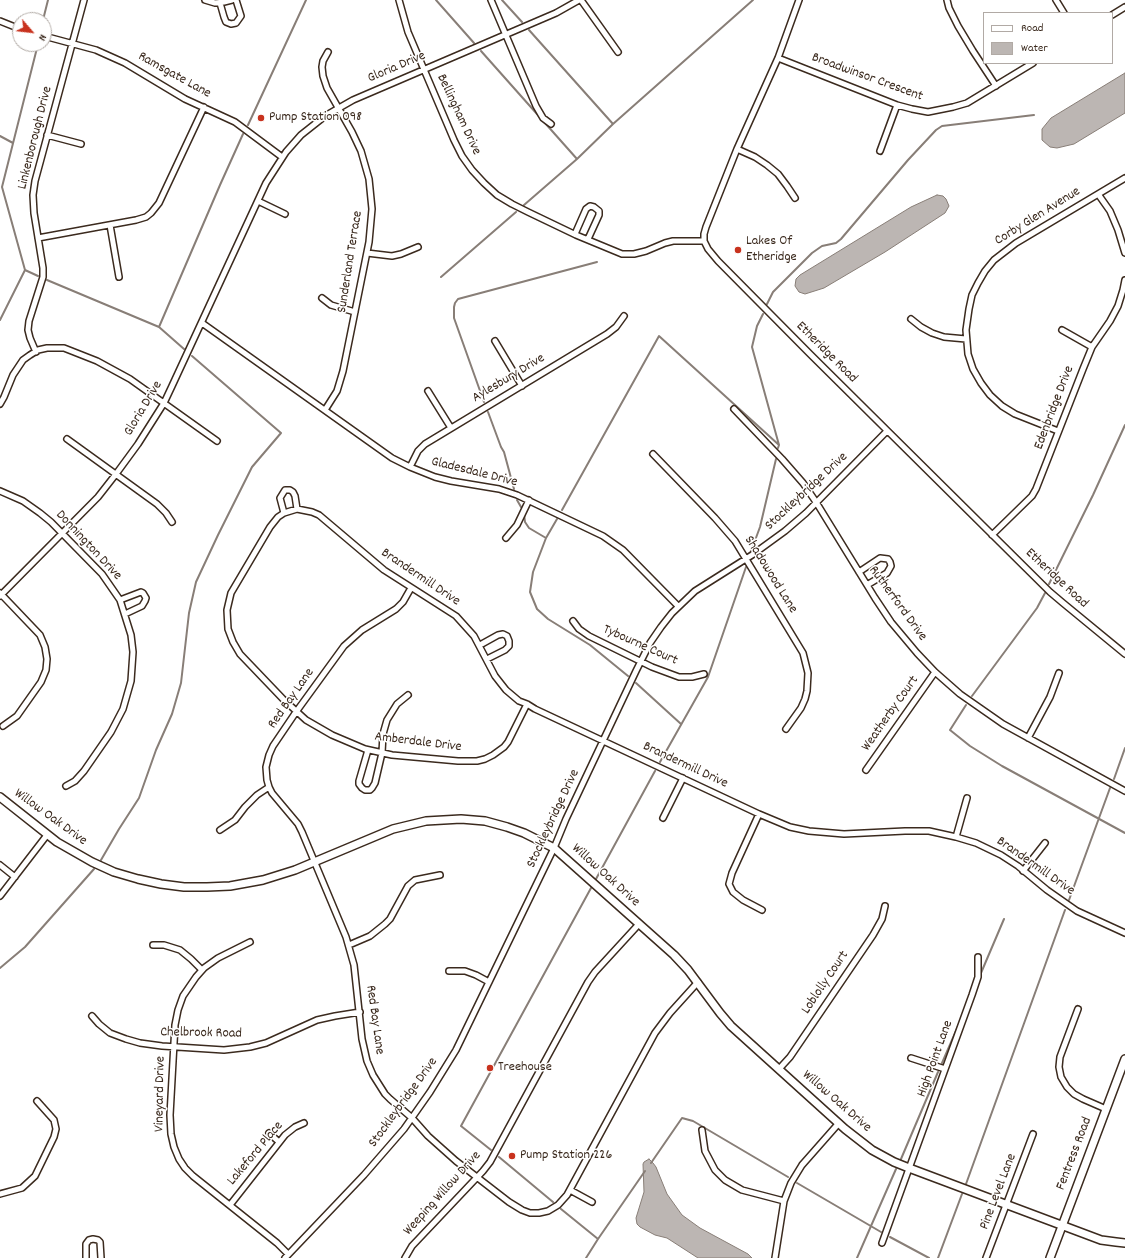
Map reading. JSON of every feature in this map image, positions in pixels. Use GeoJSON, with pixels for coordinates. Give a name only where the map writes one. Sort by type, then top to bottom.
{"type":"FeatureCollection","features":[{"type":"Feature","properties":{"kind":"street","name":"Linkenborough Drive"},"geometry":{"type":"LineString","coordinates":[[36,352],[28,330],[29,321],[44,268],[34,213],[33,195],[35,180],[84,0]]}},
{"type":"Feature","properties":{"kind":"street"},"geometry":{"type":"LineString","coordinates":[[206,0],[215,3],[232,0]]}},
{"type":"Feature","properties":{"kind":"street"},"geometry":{"type":"LineString","coordinates":[[220,3],[226,22],[231,24],[236,23],[241,16],[236,0]]}},
{"type":"Feature","properties":{"kind":"street","name":"Bellingham Drive"},"geometry":{"type":"LineString","coordinates":[[399,0],[404,21],[454,140],[469,166],[484,183],[498,195],[512,204],[574,234],[622,254],[634,254],[646,251],[673,241],[704,241]]}},
{"type":"Feature","properties":{"kind":"street"},"geometry":{"type":"LineString","coordinates":[[491,0],[536,106],[543,118],[551,124]]}},
{"type":"Feature","properties":{"kind":"street"},"geometry":{"type":"LineString","coordinates":[[580,0],[618,52]]}},
{"type":"Feature","properties":{"kind":"street","name":"Gloria Drive"},"geometry":{"type":"LineString","coordinates":[[0,594],[98,497],[138,444],[164,403],[273,172],[282,157],[301,135],[317,121],[338,107],[556,13],[580,0]]}},
{"type":"Feature","properties":{"kind":"street"},"geometry":{"type":"LineString","coordinates":[[704,241],[706,227],[778,58],[799,0]]}},
{"type":"Feature","properties":{"kind":"street"},"geometry":{"type":"LineString","coordinates":[[947,0],[949,8],[962,32],[996,86]]}},
{"type":"Feature","properties":{"kind":"street"},"geometry":{"type":"LineString","coordinates":[[1056,0],[1063,12]]}},
{"type":"Feature","properties":{"kind":"street"},"geometry":{"type":"LineString","coordinates":[[1113,14],[1125,7]]}},
{"type":"Feature","properties":{"kind":"street"},"geometry":{"type":"LineString","coordinates":[[0,21],[12,26]]}},
{"type":"Feature","properties":{"kind":"street","name":"Ramsgate Lane"},"geometry":{"type":"LineString","coordinates":[[52,38],[96,50],[126,63],[185,99],[235,122],[282,157]]}},
{"type":"Feature","properties":{"kind":"street","name":"Sunderland Terrace"},"geometry":{"type":"LineString","coordinates":[[325,410],[339,387],[367,253],[372,214],[372,199],[369,179],[361,151],[322,76],[323,61],[328,52]]}},
{"type":"Feature","properties":{"kind":"street","name":"Broadwinsor Crescent"},"geometry":{"type":"LineString","coordinates":[[778,58],[897,104],[928,112],[967,103],[1031,64]]}},
{"type":"Feature","properties":{"kind":"street"},"geometry":{"type":"LineString","coordinates":[[880,151],[897,104]]}},
{"type":"Feature","properties":{"kind":"street"},"geometry":{"type":"LineString","coordinates":[[38,238],[142,218],[156,209],[204,107]]}},
{"type":"Feature","properties":{"kind":"street"},"geometry":{"type":"LineString","coordinates":[[47,135],[81,144]]}},
{"type":"Feature","properties":{"kind":"street"},"geometry":{"type":"LineString","coordinates":[[738,149],[755,157],[778,174],[795,198]]}},
{"type":"Feature","properties":{"kind":"street","name":"Corby Glen Avenue"},"geometry":{"type":"LineString","coordinates":[[1058,431],[1015,414],[1002,406],[990,395],[981,383],[973,369],[968,354],[966,338],[966,322],[972,295],[985,271],[994,260],[1016,243],[1125,178]]}},
{"type":"Feature","properties":{"kind":"street"},"geometry":{"type":"LineString","coordinates":[[1098,194],[1110,211],[1125,251]]}},
{"type":"Feature","properties":{"kind":"street"},"geometry":{"type":"LineString","coordinates":[[258,201],[285,214]]}},
{"type":"Feature","properties":{"kind":"street"},"geometry":{"type":"LineString","coordinates":[[574,234],[586,209],[590,206],[594,207],[598,211],[599,215],[588,239]]}},
{"type":"Feature","properties":{"kind":"street"},"geometry":{"type":"LineString","coordinates":[[110,225],[119,277]]}},
{"type":"Feature","properties":{"kind":"street","name":"Etheridge Road"},"geometry":{"type":"LineString","coordinates":[[704,241],[708,249],[718,261],[992,535],[1063,603],[1125,654]]}},
{"type":"Feature","properties":{"kind":"street"},"geometry":{"type":"LineString","coordinates":[[367,253],[392,256],[418,247]]}},
{"type":"Feature","properties":{"kind":"street","name":"Edenbridge Drive"},"geometry":{"type":"LineString","coordinates":[[992,535],[1032,496],[1036,489],[1092,347],[1110,321],[1118,306],[1125,280]]}},
{"type":"Feature","properties":{"kind":"street"},"geometry":{"type":"LineString","coordinates":[[322,298],[338,308],[355,312]]}},
{"type":"Feature","properties":{"kind":"street","name":"Aylesbury Drive"},"geometry":{"type":"LineString","coordinates":[[410,467],[418,451],[425,444],[607,334],[616,327],[624,316]]}},
{"type":"Feature","properties":{"kind":"street"},"geometry":{"type":"LineString","coordinates":[[911,319],[921,327],[944,338],[966,338]]}},
{"type":"Feature","properties":{"kind":"street","name":"Gladesdale Drive"},"geometry":{"type":"LineString","coordinates":[[202,323],[392,458],[435,477],[508,492],[529,500],[593,530],[618,545],[678,606]]}},
{"type":"Feature","properties":{"kind":"street"},"geometry":{"type":"LineString","coordinates":[[1062,330],[1092,347]]}},
{"type":"Feature","properties":{"kind":"street"},"geometry":{"type":"LineString","coordinates":[[495,341],[522,386]]}},
{"type":"Feature","properties":{"kind":"street"},"geometry":{"type":"LineString","coordinates":[[0,404],[13,375],[24,360],[36,352],[47,348],[64,348],[72,350],[130,379],[217,441]]}},
{"type":"Feature","properties":{"kind":"street"},"geometry":{"type":"LineString","coordinates":[[428,391],[451,428]]}},
{"type":"Feature","properties":{"kind":"street","name":"Rutherford Drive"},"geometry":{"type":"LineString","coordinates":[[734,410],[782,459],[803,483],[895,628],[935,672],[960,694],[1003,724],[1125,790]]}},
{"type":"Feature","properties":{"kind":"street","name":"Stockleybridge Drive"},"geometry":{"type":"LineString","coordinates":[[287,1256],[389,1147],[430,1092],[456,1050],[554,848],[566,819],[641,661],[660,627],[678,606],[695,591],[768,544],[785,531],[887,431]]}},
{"type":"Feature","properties":{"kind":"street"},"geometry":{"type":"LineString","coordinates":[[67,439],[161,506],[172,522]]}},
{"type":"Feature","properties":{"kind":"street","name":"Shadowood Lane"},"geometry":{"type":"LineString","coordinates":[[653,454],[715,518],[735,541],[803,652],[808,668],[808,684],[805,699],[786,729]]}},
{"type":"Feature","properties":{"kind":"street"},"geometry":{"type":"LineString","coordinates":[[284,513],[280,498],[285,490],[290,490],[293,492],[297,509]]}},
{"type":"Feature","properties":{"kind":"street","name":"Donnington Drive"},"geometry":{"type":"LineString","coordinates":[[0,491],[23,500],[34,508],[51,522],[102,574],[120,600],[131,635],[133,652],[131,681],[128,695],[120,717],[84,771],[75,781],[66,786]]}},
{"type":"Feature","properties":{"kind":"street"},"geometry":{"type":"LineString","coordinates":[[506,538],[516,525],[529,500]]}},
{"type":"Feature","properties":{"kind":"street","name":"Brandermill Drive"},"geometry":{"type":"LineString","coordinates":[[291,510],[297,509],[319,515],[384,570],[456,616],[480,645],[495,676],[506,690],[519,701],[759,814],[790,827],[829,834],[905,830],[923,831],[956,837],[976,843],[1001,855],[1077,911],[1125,933]]}},
{"type":"Feature","properties":{"kind":"street","name":"Amberdale Drive"},"geometry":{"type":"LineString","coordinates":[[291,510],[278,517],[270,527],[234,586],[228,601],[227,619],[229,633],[240,654],[296,712],[306,720],[332,735],[368,750],[392,755],[458,761],[477,761],[493,755],[504,747],[527,704]]}},
{"type":"Feature","properties":{"kind":"street"},"geometry":{"type":"LineString","coordinates":[[859,572],[880,558],[888,559],[890,562],[891,566],[887,573],[867,585]]}},
{"type":"Feature","properties":{"kind":"street","name":"Red Bay Lane"},"geometry":{"type":"LineString","coordinates":[[412,588],[403,602],[396,609],[362,630],[344,646],[273,746],[266,767],[269,787],[272,793],[298,824],[349,944],[354,965],[365,1054],[373,1075],[390,1099],[412,1118],[456,1161],[510,1202],[522,1210],[530,1212],[539,1213],[552,1209],[562,1201],[570,1190],[654,1033],[698,982]]}},
{"type":"Feature","properties":{"kind":"street"},"geometry":{"type":"LineString","coordinates":[[120,600],[141,592],[146,598],[142,606],[125,614]]}},
{"type":"Feature","properties":{"kind":"street"},"geometry":{"type":"LineString","coordinates":[[0,594],[40,635],[45,647],[47,659],[46,670],[41,682],[17,716],[3,726]]}},
{"type":"Feature","properties":{"kind":"street","name":"Tybourne Court"},"geometry":{"type":"LineString","coordinates":[[573,621],[589,636],[652,667],[679,677],[692,677],[704,674]]}},
{"type":"Feature","properties":{"kind":"street"},"geometry":{"type":"LineString","coordinates":[[480,645],[498,635],[503,634],[507,636],[509,646],[506,650],[487,659]]}},
{"type":"Feature","properties":{"kind":"street","name":"Weatherby Court"},"geometry":{"type":"LineString","coordinates":[[866,770],[935,672]]}},
{"type":"Feature","properties":{"kind":"street"},"geometry":{"type":"LineString","coordinates":[[1028,738],[1050,697],[1059,674]]}},
{"type":"Feature","properties":{"kind":"street"},"geometry":{"type":"LineString","coordinates":[[368,750],[359,781],[359,784],[365,790],[370,790],[375,783],[382,753],[383,734],[391,711],[408,695]]}},
{"type":"Feature","properties":{"kind":"street"},"geometry":{"type":"LineString","coordinates":[[663,818],[682,778]]}},
{"type":"Feature","properties":{"kind":"street"},"geometry":{"type":"LineString","coordinates":[[220,830],[235,820],[257,795],[269,787]]}},
{"type":"Feature","properties":{"kind":"street","name":"Willow Oak Drive"},"geometry":{"type":"LineString","coordinates":[[0,797],[47,835],[80,856],[114,872],[138,879],[173,886],[207,887],[241,884],[263,880],[284,874],[393,830],[426,821],[461,819],[507,827],[554,848],[674,955],[698,982],[720,1013],[732,1026],[858,1140],[872,1150],[894,1162],[1062,1226],[1101,1240],[1125,1242]]}},
{"type":"Feature","properties":{"kind":"street"},"geometry":{"type":"LineString","coordinates":[[956,837],[967,798]]}},
{"type":"Feature","properties":{"kind":"street"},"geometry":{"type":"LineString","coordinates":[[759,814],[732,873],[729,884],[733,892],[743,900],[762,910]]}},
{"type":"Feature","properties":{"kind":"street"},"geometry":{"type":"LineString","coordinates":[[0,896],[47,835]]}},
{"type":"Feature","properties":{"kind":"street"},"geometry":{"type":"LineString","coordinates":[[1023,870],[1045,843]]}},
{"type":"Feature","properties":{"kind":"street"},"geometry":{"type":"LineString","coordinates":[[0,865],[15,877]]}},
{"type":"Feature","properties":{"kind":"street"},"geometry":{"type":"LineString","coordinates":[[349,944],[370,936],[385,924],[390,919],[408,886],[415,880],[440,875]]}},
{"type":"Feature","properties":{"kind":"street","name":"Loblolly Court"},"geometry":{"type":"LineString","coordinates":[[780,1069],[790,1057],[873,935],[880,924],[885,906]]}},
{"type":"Feature","properties":{"kind":"street","name":"Weeping Willow Drive"},"geometry":{"type":"LineString","coordinates":[[404,1258],[412,1246],[486,1166],[495,1153],[588,982],[595,972],[639,924]]}},
{"type":"Feature","properties":{"kind":"street","name":"Vineyard Drive"},"geometry":{"type":"LineString","coordinates":[[250,942],[218,958],[202,970],[188,988],[178,1010],[174,1047],[170,1130],[174,1147],[185,1168],[277,1243],[287,1256]]}},
{"type":"Feature","properties":{"kind":"street"},"geometry":{"type":"LineString","coordinates":[[153,946],[164,945],[180,950],[202,970]]}},
{"type":"Feature","properties":{"kind":"street","name":"High Point Lane"},"geometry":{"type":"LineString","coordinates":[[882,1243],[978,977],[978,957]]}},
{"type":"Feature","properties":{"kind":"street"},"geometry":{"type":"LineString","coordinates":[[449,971],[465,971],[489,982]]}},
{"type":"Feature","properties":{"kind":"street"},"geometry":{"type":"LineString","coordinates":[[1078,1009],[1060,1057],[1059,1067],[1067,1087],[1074,1094],[1106,1109]]}},
{"type":"Feature","properties":{"kind":"street","name":"Chelbrook Road"},"geometry":{"type":"LineString","coordinates":[[92,1016],[106,1031],[126,1040],[151,1045],[224,1050],[250,1047],[266,1043],[317,1020],[360,1012]]}},
{"type":"Feature","properties":{"kind":"street"},"geometry":{"type":"LineString","coordinates":[[911,1058],[945,1070]]}},
{"type":"Feature","properties":{"kind":"street","name":"Fentress Road"},"geometry":{"type":"LineString","coordinates":[[1050,1258],[1125,1059]]}},
{"type":"Feature","properties":{"kind":"street"},"geometry":{"type":"LineString","coordinates":[[0,1194],[22,1188],[34,1176],[54,1137],[56,1128],[54,1120],[37,1101]]}},
{"type":"Feature","properties":{"kind":"street","name":"Lakeford Place"},"geometry":{"type":"LineString","coordinates":[[230,1205],[285,1135],[304,1123]]}},
{"type":"Feature","properties":{"kind":"street"},"geometry":{"type":"LineString","coordinates":[[775,1258],[784,1201],[791,1183],[802,1165],[839,1123]]}},
{"type":"Feature","properties":{"kind":"street"},"geometry":{"type":"LineString","coordinates":[[702,1130],[705,1151],[715,1170],[725,1180],[742,1190],[784,1201]]}},
{"type":"Feature","properties":{"kind":"street"},"geometry":{"type":"LineString","coordinates":[[269,1133],[279,1142]]}},
{"type":"Feature","properties":{"kind":"street","name":"Pine Level Lane"},"geometry":{"type":"LineString","coordinates":[[986,1258],[1033,1134]]}},
{"type":"Feature","properties":{"kind":"street"},"geometry":{"type":"LineString","coordinates":[[570,1190],[592,1202]]}},
{"type":"Feature","properties":{"kind":"street"},"geometry":{"type":"LineString","coordinates":[[86,1258],[86,1244],[89,1240],[93,1239],[100,1242],[101,1258]]}},
{"type":"Feature","properties":{"kind":"water"},"geometry":{"type":"Polygon","coordinates":[[[1125,73],[1125,113],[1074,144],[1057,148],[1050,147],[1042,140],[1042,129],[1051,118],[1125,73]]]}},
{"type":"Feature","properties":{"kind":"water"},"geometry":{"type":"Polygon","coordinates":[[[937,195],[943,196],[946,199],[949,206],[945,213],[885,252],[824,288],[805,294],[799,292],[795,286],[796,279],[800,275],[911,207],[937,195]]]}},
{"type":"Feature","properties":{"kind":"water"},"geometry":{"type":"Polygon","coordinates":[[[649,1159],[656,1167],[667,1194],[682,1215],[700,1228],[748,1254],[752,1258],[698,1258],[667,1238],[655,1235],[640,1227],[637,1224],[636,1218],[644,1192],[643,1164],[649,1159]]]}},
{"type":"Feature","properties":{"kind":"waterway"},"geometry":{"type":"LineString","coordinates":[[45,12],[48,0]]}},
{"type":"Feature","properties":{"kind":"waterway"},"geometry":{"type":"LineString","coordinates":[[248,125],[306,0]]}},
{"type":"Feature","properties":{"kind":"waterway"},"geometry":{"type":"LineString","coordinates":[[436,0],[474,43]]}},
{"type":"Feature","properties":{"kind":"waterway"},"geometry":{"type":"LineString","coordinates":[[502,0],[522,22]]}},
{"type":"Feature","properties":{"kind":"waterway"},"geometry":{"type":"LineString","coordinates":[[524,205],[753,0]]}},
{"type":"Feature","properties":{"kind":"waterway"},"geometry":{"type":"LineString","coordinates":[[529,30],[613,124]]}},
{"type":"Feature","properties":{"kind":"waterway"},"geometry":{"type":"LineString","coordinates":[[481,51],[577,159]]}},
{"type":"Feature","properties":{"kind":"waterway"},"geometry":{"type":"LineString","coordinates":[[0,320],[25,270],[2,187],[36,52]]}},
{"type":"Feature","properties":{"kind":"waterway"},"geometry":{"type":"LineString","coordinates":[[767,304],[773,292],[812,253],[822,246],[836,243],[841,239],[908,160],[936,130],[942,126],[1034,115]]}},
{"type":"Feature","properties":{"kind":"waterway"},"geometry":{"type":"LineString","coordinates":[[159,327],[243,134]]}},
{"type":"Feature","properties":{"kind":"waterway"},"geometry":{"type":"LineString","coordinates":[[0,136],[13,143]]}},
{"type":"Feature","properties":{"kind":"waterway"},"geometry":{"type":"LineString","coordinates":[[441,277],[516,212]]}},
{"type":"Feature","properties":{"kind":"waterway"},"geometry":{"type":"LineString","coordinates":[[484,402],[454,318],[454,307],[458,299],[597,262]]}},
{"type":"Feature","properties":{"kind":"waterway"},"geometry":{"type":"LineString","coordinates":[[25,270],[38,276]]}},
{"type":"Feature","properties":{"kind":"waterway"},"geometry":{"type":"LineString","coordinates":[[47,280],[159,327],[184,349]]}},
{"type":"Feature","properties":{"kind":"waterway"},"geometry":{"type":"LineString","coordinates":[[763,314],[757,326],[752,347],[779,445],[778,448]]}},
{"type":"Feature","properties":{"kind":"waterway"},"geometry":{"type":"LineString","coordinates":[[562,510],[659,336],[779,445]]}},
{"type":"Feature","properties":{"kind":"waterway"},"geometry":{"type":"LineString","coordinates":[[101,860],[139,798],[156,750],[172,714],[181,683],[189,613],[196,582],[252,467],[281,433],[192,356]]}},
{"type":"Feature","properties":{"kind":"waterway"},"geometry":{"type":"LineString","coordinates":[[488,412],[504,452],[514,489]]}},
{"type":"Feature","properties":{"kind":"waterway"},"geometry":{"type":"LineString","coordinates":[[1049,584],[1093,495],[1125,425]]}},
{"type":"Feature","properties":{"kind":"waterway"},"geometry":{"type":"LineString","coordinates":[[750,554],[760,527],[776,459]]}},
{"type":"Feature","properties":{"kind":"waterway"},"geometry":{"type":"LineString","coordinates":[[517,500],[521,507]]}},
{"type":"Feature","properties":{"kind":"waterway"},"geometry":{"type":"LineString","coordinates":[[524,514],[525,522],[529,528],[546,538]]}},
{"type":"Feature","properties":{"kind":"waterway"},"geometry":{"type":"LineString","coordinates":[[557,519],[546,538],[533,572],[530,592],[537,609],[548,619],[590,645],[628,676]]}},
{"type":"Feature","properties":{"kind":"waterway"},"geometry":{"type":"LineString","coordinates":[[660,762],[708,677],[746,567]]}},
{"type":"Feature","properties":{"kind":"waterway"},"geometry":{"type":"LineString","coordinates":[[972,696],[1037,608],[1045,593]]}},
{"type":"Feature","properties":{"kind":"waterway"},"geometry":{"type":"LineString","coordinates":[[636,683],[681,724]]}},
{"type":"Feature","properties":{"kind":"waterway"},"geometry":{"type":"LineString","coordinates":[[966,705],[950,730],[970,746],[1002,766],[1125,833]]}},
{"type":"Feature","properties":{"kind":"waterway"},"geometry":{"type":"LineString","coordinates":[[1114,779],[1125,748]]}},
{"type":"Feature","properties":{"kind":"waterway"},"geometry":{"type":"LineString","coordinates":[[596,879],[655,771]]}},
{"type":"Feature","properties":{"kind":"waterway"},"geometry":{"type":"LineString","coordinates":[[1069,900],[1110,788]]}},
{"type":"Feature","properties":{"kind":"waterway"},"geometry":{"type":"LineString","coordinates":[[0,968],[25,947],[94,869]]}},
{"type":"Feature","properties":{"kind":"waterway"},"geometry":{"type":"LineString","coordinates":[[491,1150],[461,1126],[591,888]]}},
{"type":"Feature","properties":{"kind":"waterway"},"geometry":{"type":"LineString","coordinates":[[966,1184],[1065,910]]}},
{"type":"Feature","properties":{"kind":"waterway"},"geometry":{"type":"LineString","coordinates":[[981,973],[1004,919]]}},
{"type":"Feature","properties":{"kind":"waterway"},"geometry":{"type":"LineString","coordinates":[[942,1063],[959,1024]]}},
{"type":"Feature","properties":{"kind":"waterway"},"geometry":{"type":"LineString","coordinates":[[901,1159],[938,1072]]}},
{"type":"Feature","properties":{"kind":"waterway"},"geometry":{"type":"LineString","coordinates":[[651,1163],[682,1118],[693,1121],[788,1177]]}},
{"type":"Feature","properties":{"kind":"waterway"},"geometry":{"type":"LineString","coordinates":[[499,1157],[553,1202]]}},
{"type":"Feature","properties":{"kind":"waterway"},"geometry":{"type":"LineString","coordinates":[[857,1258],[896,1169]]}},
{"type":"Feature","properties":{"kind":"waterway"},"geometry":{"type":"LineString","coordinates":[[586,1258],[645,1171]]}},
{"type":"Feature","properties":{"kind":"waterway"},"geometry":{"type":"LineString","coordinates":[[797,1183],[881,1232]]}},
{"type":"Feature","properties":{"kind":"waterway"},"geometry":{"type":"LineString","coordinates":[[938,1258],[962,1194]]}},
{"type":"Feature","properties":{"kind":"waterway"},"geometry":{"type":"LineString","coordinates":[[561,1209],[598,1239]]}},
{"type":"Feature","properties":{"kind":"waterway"},"geometry":{"type":"LineString","coordinates":[[890,1237],[929,1258]]}},
{"type":"Feature","properties":{"kind":"place","name":"Pump Station 098"},"geometry":{"type":"Point","coordinates":[261,118]}},
{"type":"Feature","properties":{"kind":"place","name":"Lakes Of Etheridge"},"geometry":{"type":"Point","coordinates":[738,250]}},
{"type":"Feature","properties":{"kind":"place","name":"Treehouse"},"geometry":{"type":"Point","coordinates":[490,1068]}},
{"type":"Feature","properties":{"kind":"place","name":"Pump Station 226"},"geometry":{"type":"Point","coordinates":[512,1156]}}]}
